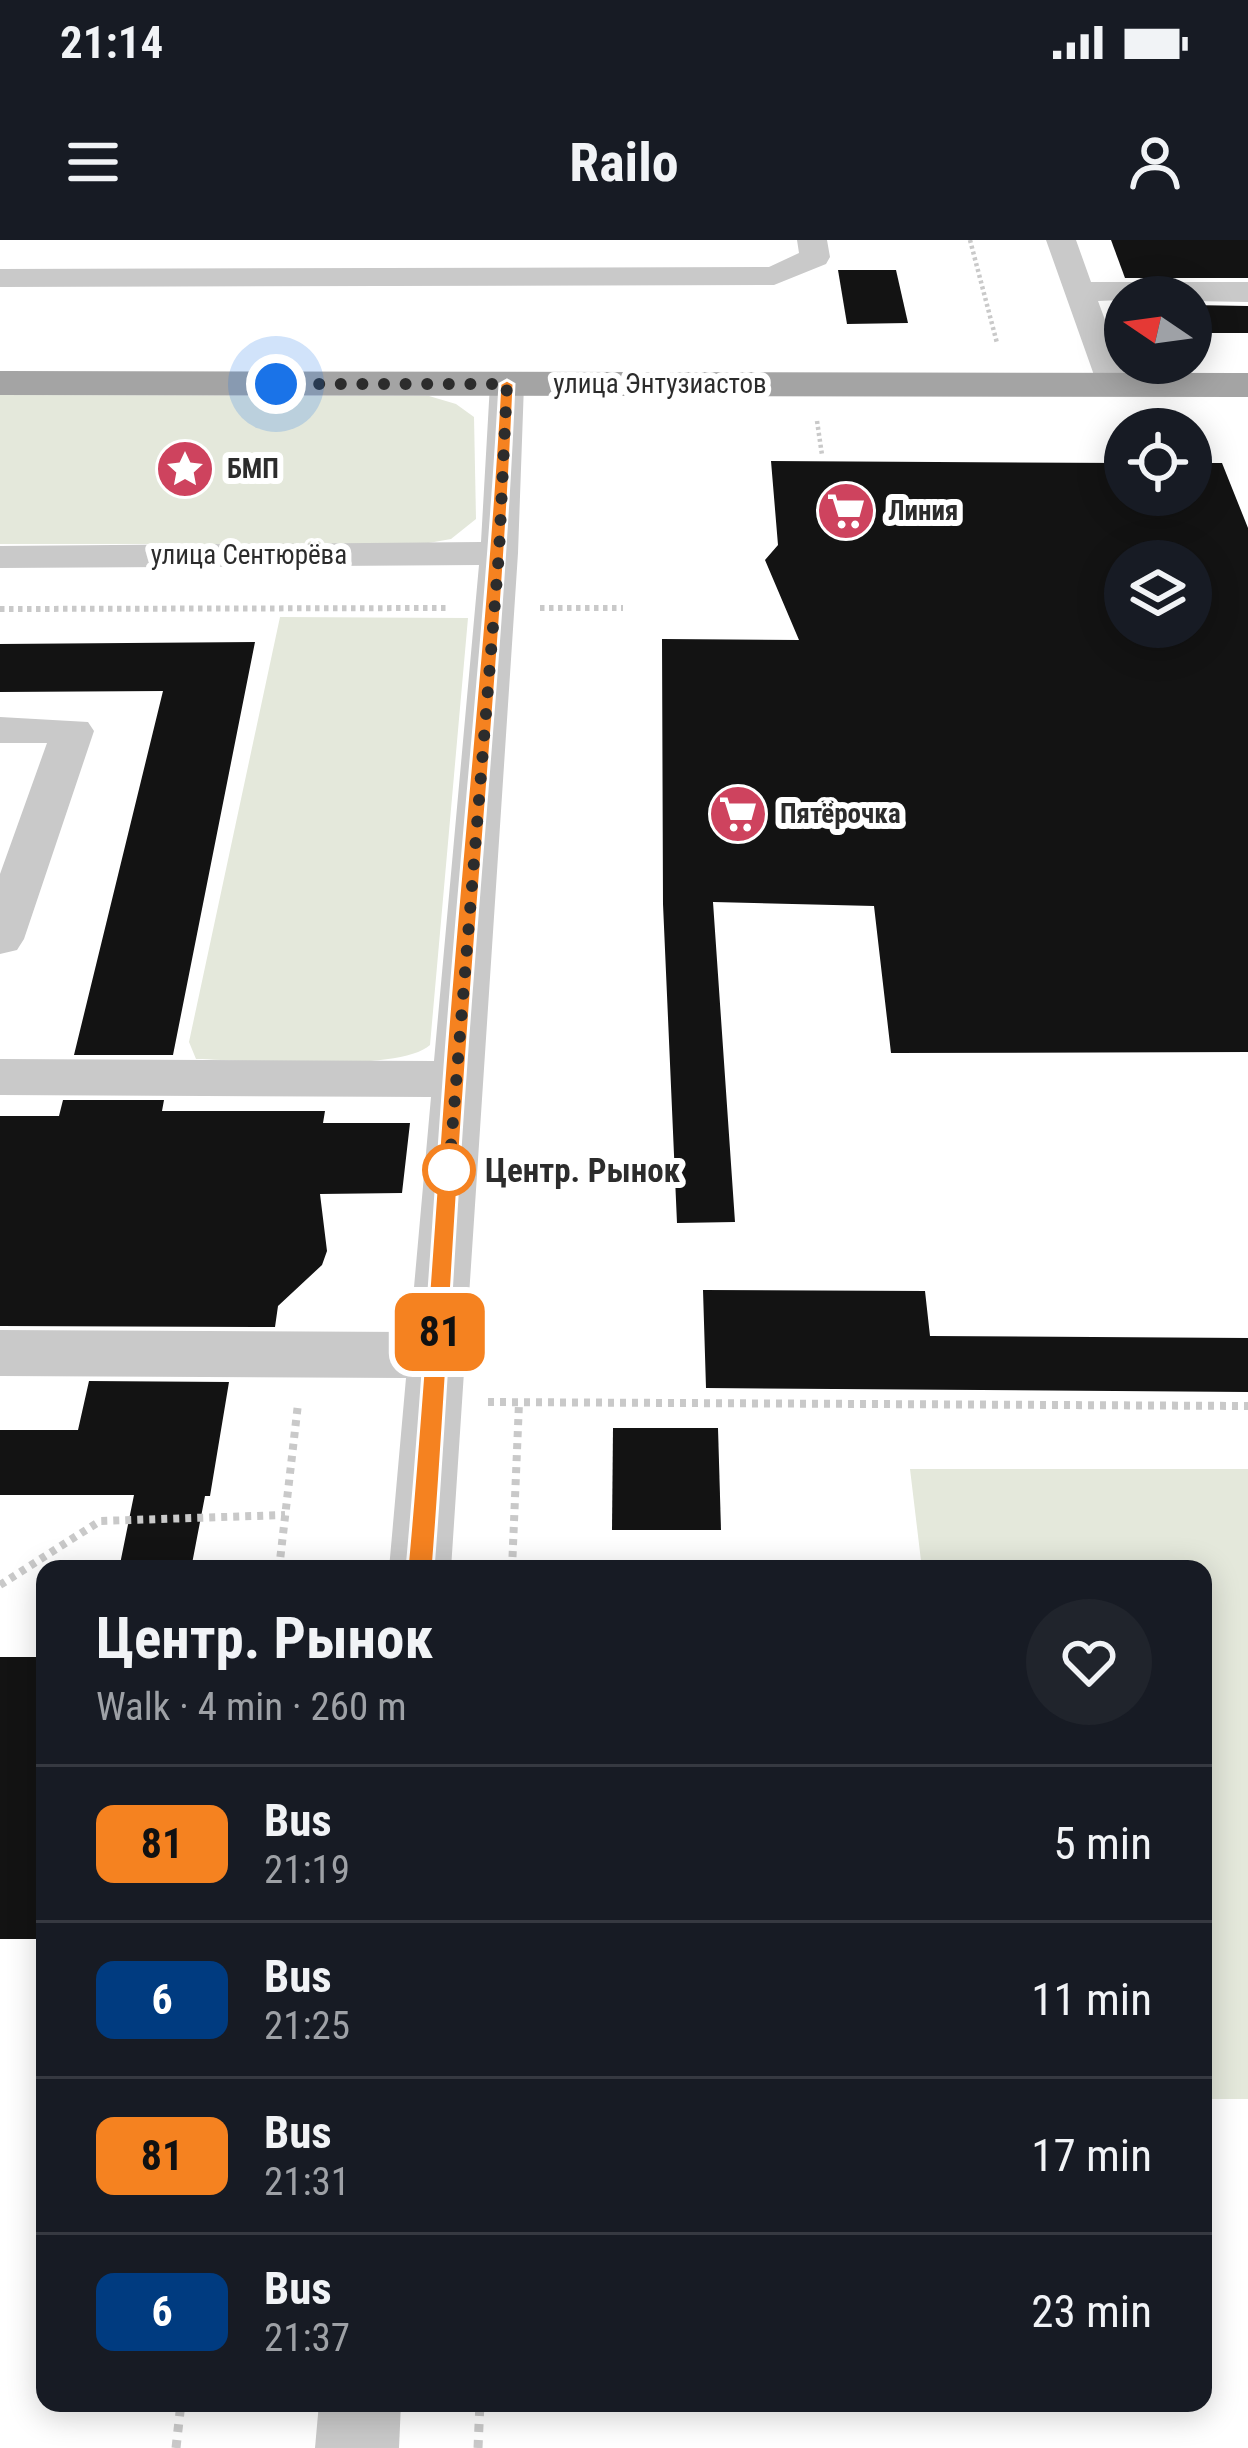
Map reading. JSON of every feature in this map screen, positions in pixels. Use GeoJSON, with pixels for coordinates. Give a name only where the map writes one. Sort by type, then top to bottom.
{"type":"FeatureCollection","features":[{"type":"Feature","properties":{"kind":"main road","name":"улица Энтузиастов"},"geometry":{"type":"LineString","coordinates":[[0,383],[1248,385]]}},
{"type":"Feature","properties":{"kind":"street"},"geometry":{"type":"LineString","coordinates":[[217,275],[227,240]]}},
{"type":"Feature","properties":{"kind":"street"},"geometry":{"type":"LineString","coordinates":[[0,278],[774,276],[815,256],[812,240]]}},
{"type":"Feature","properties":{"kind":"street"},"geometry":{"type":"LineString","coordinates":[[1061,240],[1112,385]]}},
{"type":"Feature","properties":{"kind":"street"},"geometry":{"type":"LineString","coordinates":[[1080,291],[1248,292]]}},
{"type":"Feature","properties":{"kind":"street"},"geometry":{"type":"LineString","coordinates":[[421,1560],[454,1079],[499,553],[507,384]]}},
{"type":"Feature","properties":{"kind":"street","name":"улица Сентюрёва"},"geometry":{"type":"LineString","coordinates":[[0,556],[499,553]]}},
{"type":"Feature","properties":{"kind":"street"},"geometry":{"type":"LineString","coordinates":[[0,730],[73,731],[0,939]]}},
{"type":"Feature","properties":{"kind":"street"},"geometry":{"type":"LineString","coordinates":[[0,1077],[454,1079]]}},
{"type":"Feature","properties":{"kind":"street"},"geometry":{"type":"LineString","coordinates":[[0,1353],[303,1355],[435,1378]]}},
{"type":"Feature","properties":{"kind":"street"},"geometry":{"type":"LineString","coordinates":[[357,2448],[359,2412]]}},
{"type":"Feature","properties":{"kind":"path"},"geometry":{"type":"LineString","coordinates":[[970,240],[998,346]]}},
{"type":"Feature","properties":{"kind":"path"},"geometry":{"type":"LineString","coordinates":[[0,609],[622,608]]}},
{"type":"Feature","properties":{"kind":"path"},"geometry":{"type":"LineString","coordinates":[[280,1560],[303,1355]]}},
{"type":"Feature","properties":{"kind":"path"},"geometry":{"type":"LineString","coordinates":[[435,1378],[519,1402],[1248,1406]]}},
{"type":"Feature","properties":{"kind":"path"},"geometry":{"type":"LineString","coordinates":[[512,1560],[519,1402]]}},
{"type":"Feature","properties":{"kind":"path"},"geometry":{"type":"LineString","coordinates":[[39,1560],[100,1521],[285,1516]]}},
{"type":"Feature","properties":{"kind":"path"},"geometry":{"type":"LineString","coordinates":[[0,1585],[36,1562]]}},
{"type":"Feature","properties":{"kind":"path"},"geometry":{"type":"LineString","coordinates":[[176,2448],[180,2412]]}},
{"type":"Feature","properties":{"kind":"path"},"geometry":{"type":"LineString","coordinates":[[478,2448],[480,2412]]}},
{"type":"Feature","properties":{"kind":"shaded area"},"geometry":{"type":"Polygon","coordinates":[[[0,395],[429,396],[456,404],[474,417],[476,519],[451,539],[423,544],[0,544],[0,395]]]}},
{"type":"Feature","properties":{"kind":"shaded area"},"geometry":{"type":"Polygon","coordinates":[[[280,617],[468,618],[430,1045],[413,1054],[319,1063],[196,1059],[189,1042],[280,617]]]}},
{"type":"Feature","properties":{"kind":"shaded area"},"geometry":{"type":"Polygon","coordinates":[[[910,1469],[1248,1469],[1248,2099],[1212,2099],[1212,1560],[921,1560],[910,1469]]]}},
{"type":"Feature","properties":{"kind":"building"},"geometry":{"type":"Polygon","coordinates":[[[1111,240],[1248,240],[1248,278],[1124,276],[1111,240]]]}},
{"type":"Feature","properties":{"kind":"building"},"geometry":{"type":"Polygon","coordinates":[[[838,270],[896,270],[908,323],[847,324],[838,270]]]}},
{"type":"Feature","properties":{"kind":"building"},"geometry":{"type":"Polygon","coordinates":[[[1212,305],[1248,306],[1248,333],[1212,333],[1212,305]]]}},
{"type":"Feature","properties":{"kind":"building"},"geometry":{"type":"Polygon","coordinates":[[[771,461],[1104,463],[1104,516],[1212,516],[1212,463],[1222,463],[1248,528],[1248,1052],[891,1053],[874,906],[713,902],[735,1222],[677,1223],[663,904],[662,639],[799,640],[765,560],[778,545],[771,461]]]}},
{"type":"Feature","properties":{"kind":"building"},"geometry":{"type":"Polygon","coordinates":[[[255,642],[173,1055],[74,1055],[163,691],[0,692],[0,644],[255,642]]]}},
{"type":"Feature","properties":{"kind":"building"},"geometry":{"type":"Polygon","coordinates":[[[63,1100],[164,1100],[162,1111],[325,1111],[323,1123],[410,1123],[402,1193],[320,1194],[327,1251],[322,1265],[278,1306],[275,1327],[0,1326],[0,1116],[59,1116],[63,1100]]]}},
{"type":"Feature","properties":{"kind":"building"},"geometry":{"type":"Polygon","coordinates":[[[703,1290],[925,1291],[930,1336],[1248,1338],[1248,1392],[706,1388],[703,1290]]]}},
{"type":"Feature","properties":{"kind":"building"},"geometry":{"type":"Polygon","coordinates":[[[89,1381],[229,1382],[210,1496],[205,1496],[193,1560],[121,1560],[134,1495],[0,1495],[0,1430],[78,1430],[89,1381]]]}},
{"type":"Feature","properties":{"kind":"building"},"geometry":{"type":"Polygon","coordinates":[[[613,1428],[718,1428],[721,1530],[612,1530],[613,1428]]]}},
{"type":"Feature","properties":{"kind":"building"},"geometry":{"type":"Polygon","coordinates":[[[0,1657],[36,1657],[36,1939],[0,1939],[0,1657]]]}},
{"type":"Feature","properties":{"kind":"bus line","name":"81"},"geometry":{"type":"LineString","coordinates":[[421,1560],[439,1355],[454,1079],[499,553],[507,384]]}},
{"type":"Feature","properties":{"kind":"place","name":"БМП"},"geometry":{"type":"Point","coordinates":[185,469]}},
{"type":"Feature","properties":{"kind":"place","name":"Линия"},"geometry":{"type":"Point","coordinates":[846,511]}},
{"type":"Feature","properties":{"kind":"place","name":"Пятёрочка"},"geometry":{"type":"Point","coordinates":[738,814]}},
{"type":"Feature","properties":{"kind":"place","name":"Центр. Рынок"},"geometry":{"type":"Point","coordinates":[449,1170]}},
{"type":"Feature","properties":{"kind":"route"},"geometry":{"type":"LineString","coordinates":[[276,384],[507,384],[499,553],[449,1170]]}}]}
